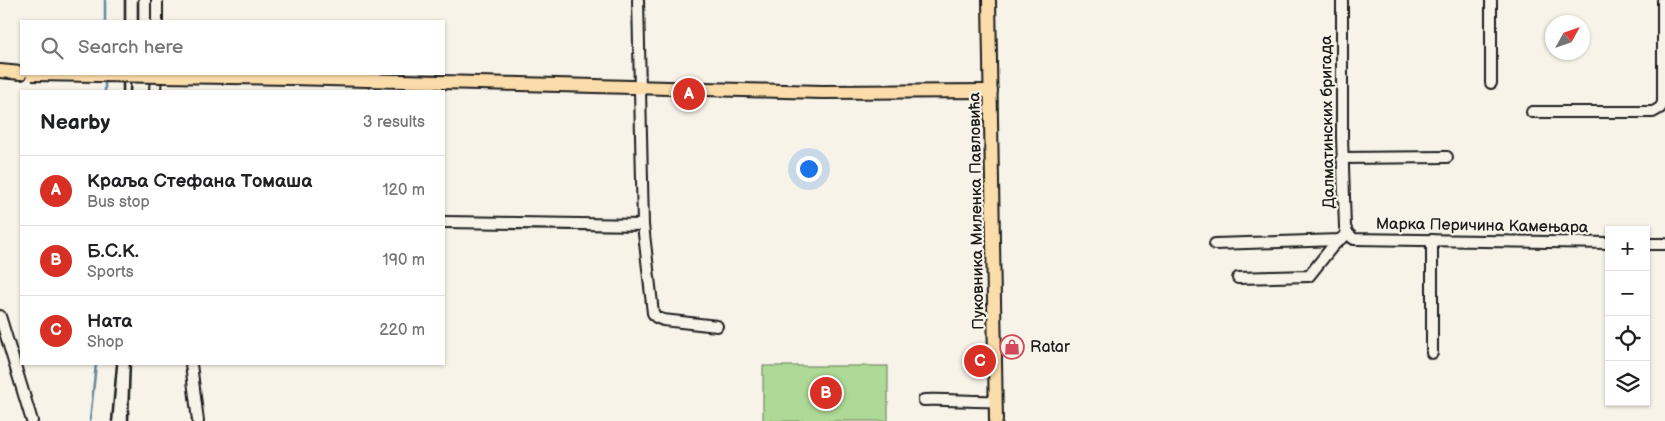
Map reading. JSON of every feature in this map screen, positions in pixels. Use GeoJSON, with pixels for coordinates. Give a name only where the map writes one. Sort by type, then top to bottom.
{"type":"FeatureCollection","features":[{"type":"Feature","properties":{"kind":"main road","name":"Пуковника Миленка Павловића"},"geometry":{"type":"LineString","coordinates":[[989,0],[996,421]]}},
{"type":"Feature","properties":{"kind":"main road"},"geometry":{"type":"LineString","coordinates":[[0,71],[20,73]]}},
{"type":"Feature","properties":{"kind":"main road"},"geometry":{"type":"LineString","coordinates":[[96,75],[290,78],[822,92],[991,91]]}},
{"type":"Feature","properties":{"kind":"street"},"geometry":{"type":"LineString","coordinates":[[157,0],[157,20]]}},
{"type":"Feature","properties":{"kind":"street"},"geometry":{"type":"LineString","coordinates":[[638,0],[643,225],[653,313],[656,317],[663,320],[717,326]]}},
{"type":"Feature","properties":{"kind":"street","name":"Далматинских бригада"},"geometry":{"type":"LineString","coordinates":[[1342,0],[1344,227],[1351,236]]}},
{"type":"Feature","properties":{"kind":"street"},"geometry":{"type":"LineString","coordinates":[[1491,0],[1491,83]]}},
{"type":"Feature","properties":{"kind":"street"},"geometry":{"type":"LineString","coordinates":[[1532,112],[1653,112],[1660,108],[1663,103],[1663,0]]}},
{"type":"Feature","properties":{"kind":"street"},"geometry":{"type":"LineString","coordinates":[[155,90],[156,75]]}},
{"type":"Feature","properties":{"kind":"street"},"geometry":{"type":"LineString","coordinates":[[1342,158],[1447,157]]}},
{"type":"Feature","properties":{"kind":"street"},"geometry":{"type":"LineString","coordinates":[[445,222],[643,225]]}},
{"type":"Feature","properties":{"kind":"street"},"geometry":{"type":"LineString","coordinates":[[1215,244],[1339,240],[1351,236]]}},
{"type":"Feature","properties":{"kind":"street","name":"Марка Перичина Камењара"},"geometry":{"type":"LineString","coordinates":[[1351,236],[1432,240],[1605,243]]}},
{"type":"Feature","properties":{"kind":"street"},"geometry":{"type":"LineString","coordinates":[[1238,278],[1309,276],[1339,240]]}},
{"type":"Feature","properties":{"kind":"street"},"geometry":{"type":"LineString","coordinates":[[1432,240],[1432,353]]}},
{"type":"Feature","properties":{"kind":"street"},"geometry":{"type":"LineString","coordinates":[[1650,244],[1665,244]]}},
{"type":"Feature","properties":{"kind":"street"},"geometry":{"type":"LineString","coordinates":[[0,316],[32,421]]}},
{"type":"Feature","properties":{"kind":"street"},"geometry":{"type":"LineString","coordinates":[[191,365],[198,421]]}},
{"type":"Feature","properties":{"kind":"street"},"geometry":{"type":"LineString","coordinates":[[924,400],[996,401]]}},
{"type":"Feature","properties":{"kind":"green space"},"geometry":{"type":"Polygon","coordinates":[[[763,366],[888,366],[888,421],[763,421],[763,366]]]}},
{"type":"Feature","properties":{"kind":"waterway"},"geometry":{"type":"LineString","coordinates":[[105,0],[105,20]]}},
{"type":"Feature","properties":{"kind":"waterway"},"geometry":{"type":"LineString","coordinates":[[105,80],[105,90]]}},
{"type":"Feature","properties":{"kind":"waterway"},"geometry":{"type":"LineString","coordinates":[[90,421],[96,365]]}},
{"type":"Feature","properties":{"kind":"railway"},"geometry":{"type":"LineString","coordinates":[[125,0],[125,20]]}},
{"type":"Feature","properties":{"kind":"railway"},"geometry":{"type":"LineString","coordinates":[[138,0],[138,20]]}},
{"type":"Feature","properties":{"kind":"railway"},"geometry":{"type":"LineString","coordinates":[[123,75],[123,90]]}},
{"type":"Feature","properties":{"kind":"railway"},"geometry":{"type":"LineString","coordinates":[[130,90],[131,75]]}},
{"type":"Feature","properties":{"kind":"railway"},"geometry":{"type":"LineString","coordinates":[[112,421],[117,365]]}},
{"type":"Feature","properties":{"kind":"railway"},"geometry":{"type":"LineString","coordinates":[[128,421],[130,365]]}},
{"type":"Feature","properties":{"kind":"place","name":"Краља Стефана Томаша"},"geometry":{"type":"Point","coordinates":[689,94]}},
{"type":"Feature","properties":{"kind":"place","name":"Ratar"},"geometry":{"type":"Point","coordinates":[1012,347]}},
{"type":"Feature","properties":{"kind":"place","name":"Ната"},"geometry":{"type":"Point","coordinates":[980,361]}},
{"type":"Feature","properties":{"kind":"place","name":"Б.С.К."},"geometry":{"type":"Point","coordinates":[826,393]}}]}
